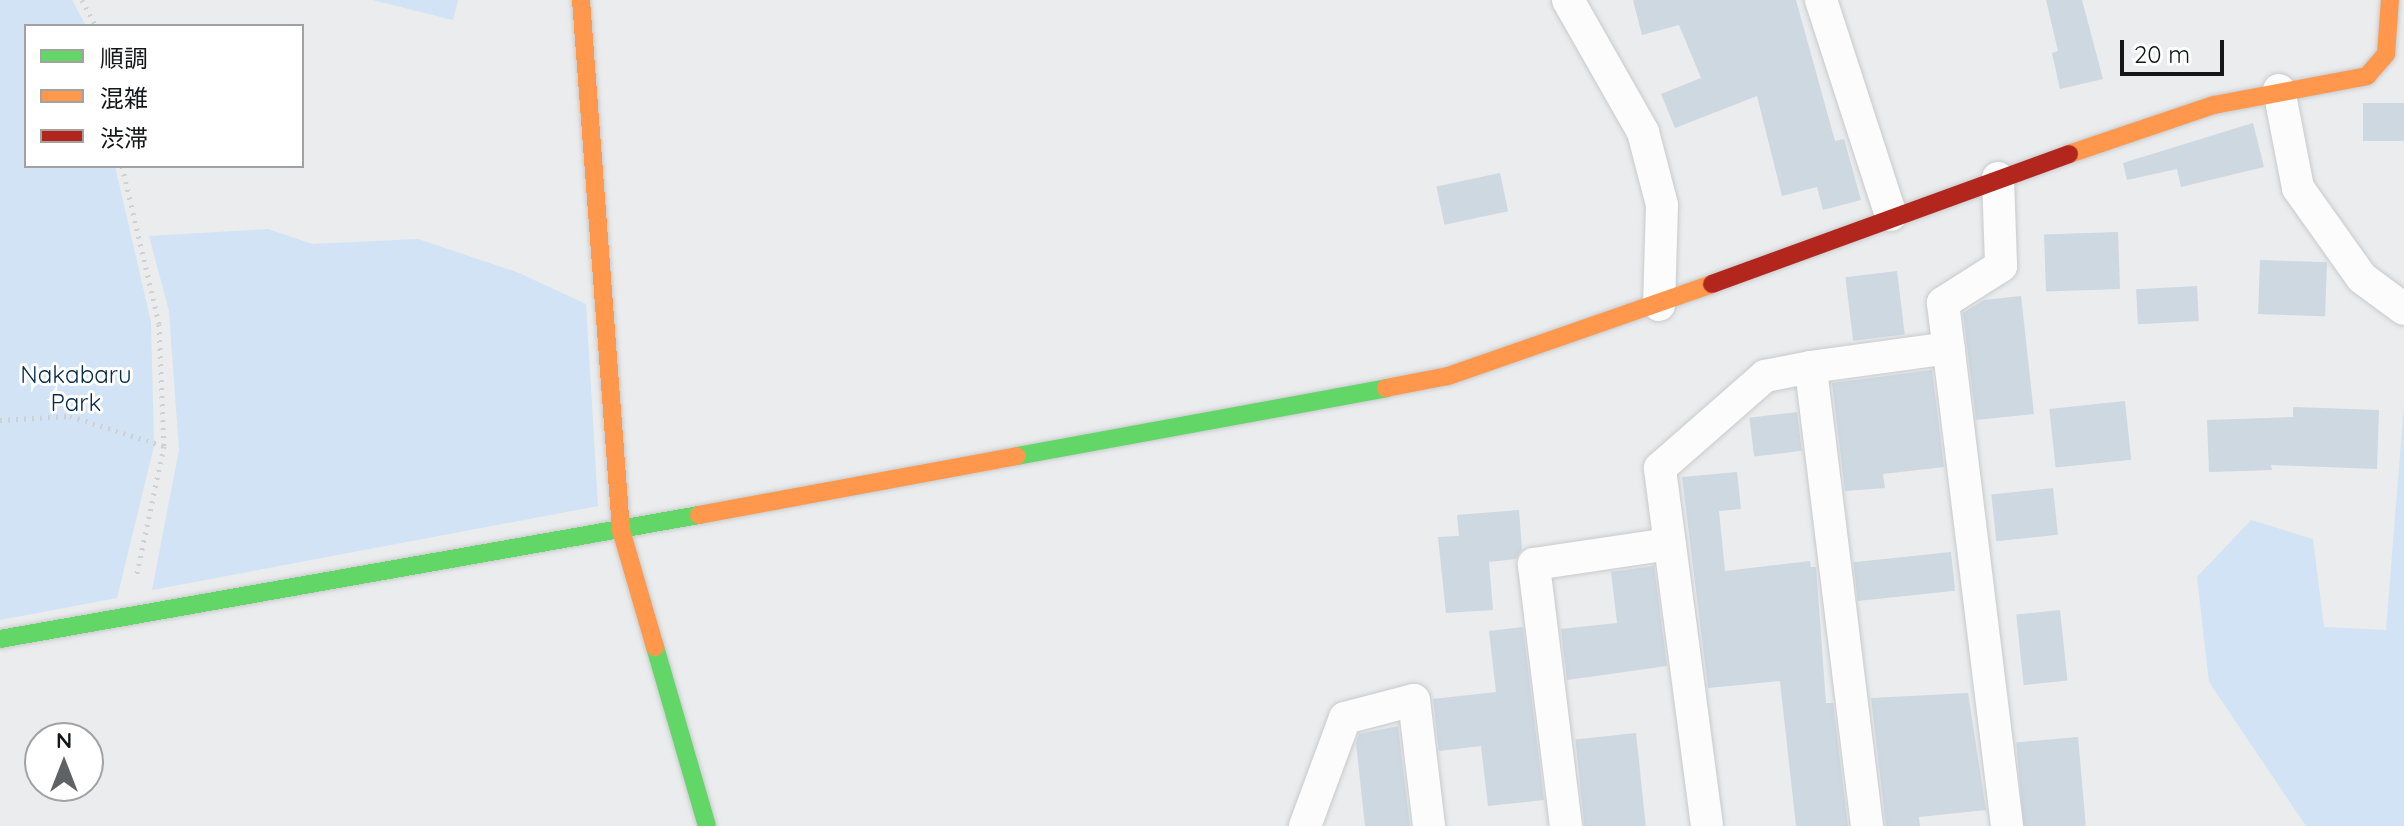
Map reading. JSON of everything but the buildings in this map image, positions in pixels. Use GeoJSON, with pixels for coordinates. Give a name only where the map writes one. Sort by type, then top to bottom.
{"type":"FeatureCollection","features":[{"type":"Feature","properties":{"kind":"street"},"geometry":{"type":"LineString","coordinates":[[581,0],[621,530],[707,826]]}},
{"type":"Feature","properties":{"kind":"street"},"geometry":{"type":"LineString","coordinates":[[1568,0],[1643,132],[1662,205],[1659,305]]}},
{"type":"Feature","properties":{"kind":"street"},"geometry":{"type":"LineString","coordinates":[[1821,0],[1891,215]]}},
{"type":"Feature","properties":{"kind":"street"},"geometry":{"type":"LineString","coordinates":[[0,639],[125,613],[621,530],[1448,376],[1659,305],[1891,215],[2214,105],[2279,90],[2367,76],[2386,54],[2390,0]]}},
{"type":"Feature","properties":{"kind":"street"},"geometry":{"type":"LineString","coordinates":[[2279,90],[2298,188],[2362,278],[2404,309]]}},
{"type":"Feature","properties":{"kind":"street"},"geometry":{"type":"LineString","coordinates":[[1998,178],[2001,266],[1943,303],[2007,826]]}},
{"type":"Feature","properties":{"kind":"street"},"geometry":{"type":"LineString","coordinates":[[1707,826],[1660,468],[1765,376],[1949,348]]}},
{"type":"Feature","properties":{"kind":"street"},"geometry":{"type":"LineString","coordinates":[[1811,367],[1867,826]]}},
{"type":"Feature","properties":{"kind":"street"},"geometry":{"type":"LineString","coordinates":[[1566,826],[1534,564],[1670,544]]}},
{"type":"Feature","properties":{"kind":"street"},"geometry":{"type":"LineString","coordinates":[[1305,826],[1345,718],[1414,700],[1429,826]]}},
{"type":"Feature","properties":{"kind":"path"},"geometry":{"type":"LineString","coordinates":[[82,0],[95,24]]}},
{"type":"Feature","properties":{"kind":"path"},"geometry":{"type":"LineString","coordinates":[[122,168],[159,324],[164,446],[125,613]]}},
{"type":"Feature","properties":{"kind":"path"},"geometry":{"type":"LineString","coordinates":[[0,420],[70,416],[164,446]]}},
{"type":"Feature","properties":{"kind":"green space","name":"Nakabaru Park"},"geometry":{"type":"Polygon","coordinates":[[[0,0],[72,0],[85,24],[24,24],[24,168],[115,168],[151,322],[154,446],[117,598],[0,620],[0,0]]]}},
{"type":"Feature","properties":{"kind":"green space"},"geometry":{"type":"Polygon","coordinates":[[[373,0],[458,0],[453,20],[373,0]]]}},
{"type":"Feature","properties":{"kind":"green space"},"geometry":{"type":"Polygon","coordinates":[[[268,229],[312,244],[418,239],[519,273],[586,304],[598,506],[152,590],[179,450],[169,311],[149,236],[268,229]]]}},
{"type":"Feature","properties":{"kind":"green space"},"geometry":{"type":"Polygon","coordinates":[[[2404,405],[2404,826],[2306,826],[2209,682],[2197,577],[2251,520],[2313,539],[2324,627],[2386,630],[2404,405]]]}},
{"type":"Feature","properties":{"kind":"traffic: fast"},"geometry":{"type":"LineString","coordinates":[[1017,456],[1386,388]]}},
{"type":"Feature","properties":{"kind":"traffic: fast"},"geometry":{"type":"LineString","coordinates":[[0,639],[699,515]]}},
{"type":"Feature","properties":{"kind":"traffic: fast"},"geometry":{"type":"LineString","coordinates":[[655,647],[707,826]]}},
{"type":"Feature","properties":{"kind":"traffic: slow"},"geometry":{"type":"LineString","coordinates":[[581,0],[621,530],[655,647]]}},
{"type":"Feature","properties":{"kind":"traffic: slow"},"geometry":{"type":"LineString","coordinates":[[2069,154],[2214,105],[2367,76],[2386,54],[2390,0]]}},
{"type":"Feature","properties":{"kind":"traffic: slow"},"geometry":{"type":"LineString","coordinates":[[1386,388],[1448,376],[1712,284]]}},
{"type":"Feature","properties":{"kind":"traffic: slow"},"geometry":{"type":"LineString","coordinates":[[699,515],[1017,456]]}},
{"type":"Feature","properties":{"kind":"traffic: jam"},"geometry":{"type":"LineString","coordinates":[[1712,284],[2069,154]]}}]}
